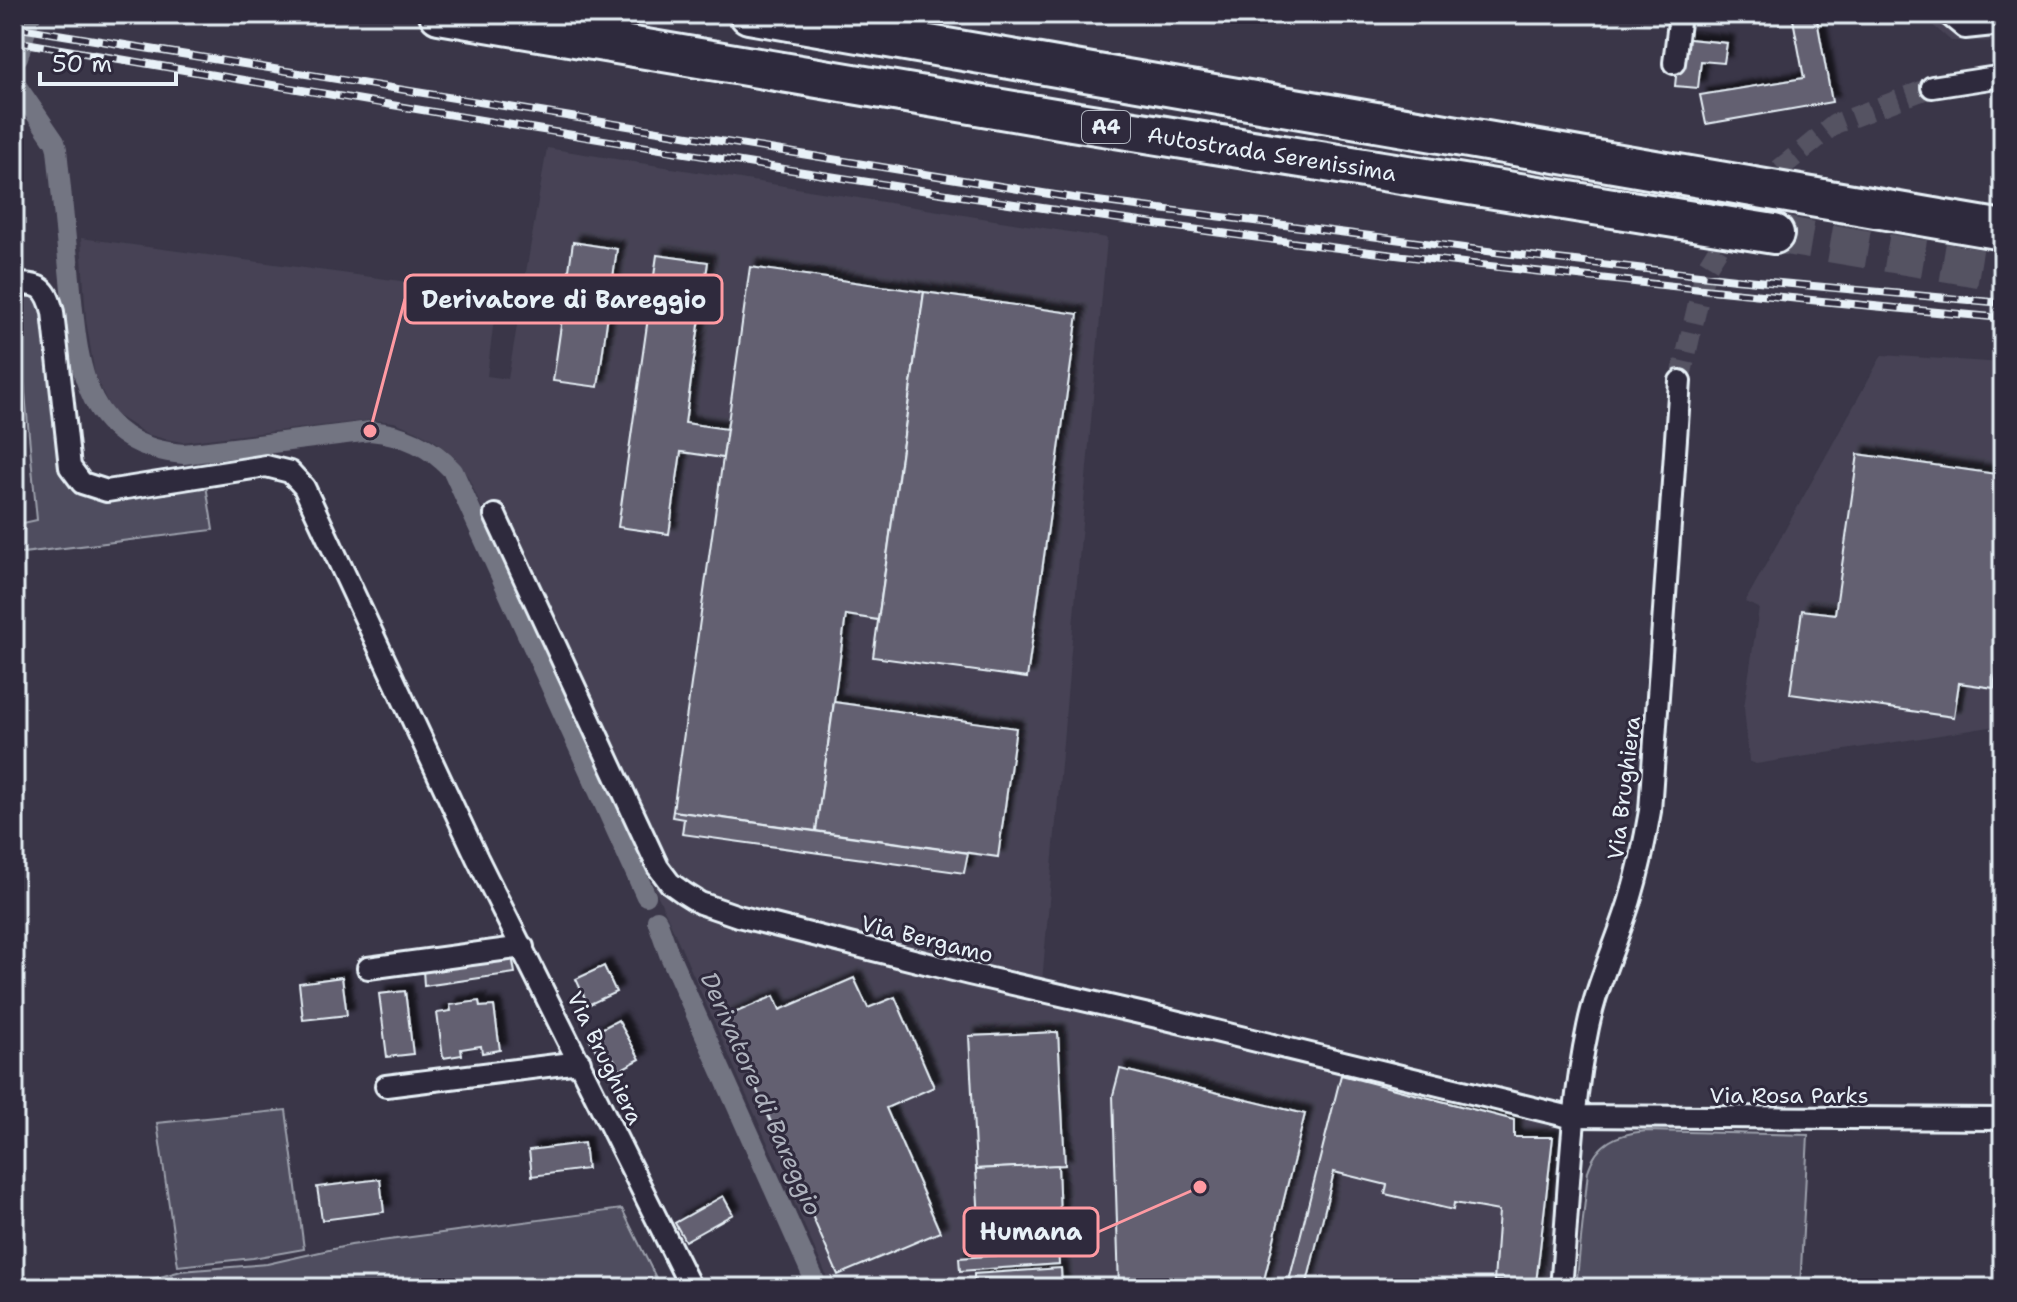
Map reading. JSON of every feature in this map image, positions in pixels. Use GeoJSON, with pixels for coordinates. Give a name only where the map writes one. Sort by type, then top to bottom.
{"type":"FeatureCollection","features":[{"type":"Feature","properties":{"kind":"highway","name":"Autostrada Serenissima"},"geometry":{"type":"LineString","coordinates":[[439,14],[1087,124],[1774,234]]}},
{"type":"Feature","properties":{"kind":"highway","name":"A4"},"geometry":{"type":"LineString","coordinates":[[749,14],[2003,230]]}},
{"type":"Feature","properties":{"kind":"street"},"geometry":{"type":"LineString","coordinates":[[1674,63],[1680,14]]}},
{"type":"Feature","properties":{"kind":"street"},"geometry":{"type":"LineString","coordinates":[[1948,14],[1965,28],[2003,24]]}},
{"type":"Feature","properties":{"kind":"street"},"geometry":{"type":"LineString","coordinates":[[1932,87],[2003,76]]}},
{"type":"Feature","properties":{"kind":"street","name":"Via Brughiera"},"geometry":{"type":"LineString","coordinates":[[14,284],[35,284],[49,296],[70,467],[82,483],[107,491],[266,466],[284,469],[298,478],[474,851],[691,1288]]}},
{"type":"Feature","properties":{"kind":"street","name":"Via Brughiera"},"geometry":{"type":"LineString","coordinates":[[1561,1288],[1576,1118],[1588,1026],[1601,979],[1630,901],[1650,811],[1680,381]]}},
{"type":"Feature","properties":{"kind":"street","name":"Via Bergamo"},"geometry":{"type":"LineString","coordinates":[[495,515],[658,867],[670,883],[700,903],[738,916],[969,974],[1576,1118]]}},
{"type":"Feature","properties":{"kind":"street"},"geometry":{"type":"LineString","coordinates":[[368,968],[523,947]]}},
{"type":"Feature","properties":{"kind":"street"},"geometry":{"type":"LineString","coordinates":[[386,1086],[580,1062]]}},
{"type":"Feature","properties":{"kind":"street","name":"Via Rosa Parks"},"geometry":{"type":"LineString","coordinates":[[1576,1118],[2003,1119]]}},
{"type":"Feature","properties":{"kind":"shaded area"},"geometry":{"type":"Polygon","coordinates":[[[1920,14],[2003,14],[2003,42],[1951,41],[1920,14]]]}},
{"type":"Feature","properties":{"kind":"shaded area"},"geometry":{"type":"Polygon","coordinates":[[[547,148],[1107,238],[1042,982],[1569,1108],[1552,1288],[832,1288],[468,477],[455,458],[434,440],[417,431],[394,422],[371,420],[182,442],[165,439],[146,434],[112,412],[95,376],[86,320],[81,238],[497,294],[487,376],[508,379],[547,148]]]}},
{"type":"Feature","properties":{"kind":"shaded area"},"geometry":{"type":"Polygon","coordinates":[[[14,288],[40,294],[73,482],[206,485],[213,530],[14,554],[14,525],[37,520],[18,319],[14,318],[14,288]]]}},
{"type":"Feature","properties":{"kind":"shaded area"},"geometry":{"type":"Polygon","coordinates":[[[1882,355],[2003,363],[2003,725],[1756,764],[1749,761],[1744,707],[1759,608],[1745,602],[1882,355]]]}},
{"type":"Feature","properties":{"kind":"shaded area"},"geometry":{"type":"Polygon","coordinates":[[[286,1110],[304,1249],[178,1266],[157,1123],[286,1110]]]}},
{"type":"Feature","properties":{"kind":"shaded area"},"geometry":{"type":"Polygon","coordinates":[[[1646,1131],[1808,1135],[1800,1288],[1576,1288],[1588,1171],[1592,1161],[1603,1146],[1617,1137],[1646,1131]]]}},
{"type":"Feature","properties":{"kind":"shaded area"},"geometry":{"type":"Polygon","coordinates":[[[622,1209],[661,1288],[269,1288],[238,1283],[184,1288],[96,1288],[146,1281],[181,1271],[267,1264],[351,1245],[622,1209]]]}},
{"type":"Feature","properties":{"kind":"building"},"geometry":{"type":"Polygon","coordinates":[[[1792,14],[1816,14],[1832,102],[1706,124],[1700,95],[1804,78],[1792,14]]]}},
{"type":"Feature","properties":{"kind":"building"},"geometry":{"type":"Polygon","coordinates":[[[1680,38],[1727,43],[1724,63],[1701,61],[1698,88],[1675,86],[1680,38]]]}},
{"type":"Feature","properties":{"kind":"building"},"geometry":{"type":"Polygon","coordinates":[[[573,242],[617,249],[598,387],[553,381],[573,242]]]}},
{"type":"Feature","properties":{"kind":"building"},"geometry":{"type":"Polygon","coordinates":[[[657,255],[708,262],[685,423],[727,429],[723,458],[681,452],[669,534],[618,527],[657,255]]]}},
{"type":"Feature","properties":{"kind":"building"},"geometry":{"type":"Polygon","coordinates":[[[750,267],[924,292],[878,620],[846,615],[816,831],[673,811],[750,267]]]}},
{"type":"Feature","properties":{"kind":"building"},"geometry":{"type":"Polygon","coordinates":[[[924,292],[1078,314],[1027,678],[873,657],[924,292]]]}},
{"type":"Feature","properties":{"kind":"building"},"geometry":{"type":"Polygon","coordinates":[[[1858,454],[2003,475],[2003,668],[1997,667],[1994,688],[1959,683],[1954,717],[1790,694],[1802,610],[1835,614],[1858,454]]]}},
{"type":"Feature","properties":{"kind":"building"},"geometry":{"type":"Polygon","coordinates":[[[834,702],[1016,728],[998,857],[816,831],[834,702]]]}},
{"type":"Feature","properties":{"kind":"building"},"geometry":{"type":"Polygon","coordinates":[[[673,811],[968,853],[964,873],[682,834],[684,819],[672,817],[673,811]]]}},
{"type":"Feature","properties":{"kind":"building"},"geometry":{"type":"Polygon","coordinates":[[[512,956],[515,973],[424,986],[423,969],[512,956]]]}},
{"type":"Feature","properties":{"kind":"building"},"geometry":{"type":"Polygon","coordinates":[[[604,966],[616,992],[588,1005],[576,979],[604,966]]]}},
{"type":"Feature","properties":{"kind":"building"},"geometry":{"type":"Polygon","coordinates":[[[342,977],[347,1015],[303,1020],[299,983],[342,977]]]}},
{"type":"Feature","properties":{"kind":"building"},"geometry":{"type":"Polygon","coordinates":[[[854,978],[868,1008],[895,997],[934,1087],[886,1108],[940,1232],[838,1275],[725,1017],[774,996],[780,1010],[854,978]]]}},
{"type":"Feature","properties":{"kind":"building"},"geometry":{"type":"Polygon","coordinates":[[[405,991],[413,1054],[387,1057],[379,994],[405,991]]]}},
{"type":"Feature","properties":{"kind":"building"},"geometry":{"type":"Polygon","coordinates":[[[479,1001],[480,1007],[494,1006],[500,1050],[482,1053],[481,1046],[461,1049],[462,1055],[443,1058],[437,1013],[451,1011],[450,1005],[479,1001]]]}},
{"type":"Feature","properties":{"kind":"building"},"geometry":{"type":"Polygon","coordinates":[[[618,1020],[640,1059],[620,1070],[614,1059],[604,1065],[588,1036],[618,1020]]]}},
{"type":"Feature","properties":{"kind":"building"},"geometry":{"type":"Polygon","coordinates":[[[1058,1032],[1065,1165],[976,1169],[969,1036],[1058,1032]]]}},
{"type":"Feature","properties":{"kind":"building"},"geometry":{"type":"Polygon","coordinates":[[[1120,1069],[1305,1114],[1262,1288],[1119,1288],[1113,1095],[1120,1069]]]}},
{"type":"Feature","properties":{"kind":"building"},"geometry":{"type":"Polygon","coordinates":[[[1341,1075],[1514,1120],[1514,1137],[1553,1137],[1536,1283],[1494,1281],[1499,1211],[1454,1203],[1453,1210],[1385,1194],[1387,1185],[1334,1172],[1307,1283],[1289,1281],[1341,1075]]]}},
{"type":"Feature","properties":{"kind":"building"},"geometry":{"type":"Polygon","coordinates":[[[584,1143],[587,1169],[532,1176],[529,1150],[584,1143]]]}},
{"type":"Feature","properties":{"kind":"building"},"geometry":{"type":"Polygon","coordinates":[[[1058,1165],[1060,1217],[979,1221],[976,1169],[1058,1165]]]}},
{"type":"Feature","properties":{"kind":"building"},"geometry":{"type":"Polygon","coordinates":[[[380,1179],[384,1212],[322,1220],[317,1187],[380,1179]]]}},
{"type":"Feature","properties":{"kind":"building"},"geometry":{"type":"Polygon","coordinates":[[[723,1196],[733,1214],[685,1241],[675,1223],[723,1196]]]}},
{"type":"Feature","properties":{"kind":"building"},"geometry":{"type":"Polygon","coordinates":[[[1058,1251],[1059,1264],[960,1271],[959,1258],[1058,1251]]]}},
{"type":"Feature","properties":{"kind":"building"},"geometry":{"type":"Polygon","coordinates":[[[1061,1268],[1062,1288],[974,1288],[974,1274],[1061,1268]]]}},
{"type":"Feature","properties":{"kind":"waterway","name":"Derivatore di Bareggio"},"geometry":{"type":"LineString","coordinates":[[18,57],[31,14]]}},
{"type":"Feature","properties":{"kind":"waterway","name":"Derivatore di Bareggio"},"geometry":{"type":"LineString","coordinates":[[14,82],[57,149],[77,340],[91,394],[104,416],[123,434],[150,447],[184,454],[370,431],[416,443],[444,462],[453,471],[646,896]]}},
{"type":"Feature","properties":{"kind":"waterway","name":"Derivatore di Bareggio"},"geometry":{"type":"LineString","coordinates":[[657,920],[669,954],[818,1288]]}},
{"type":"Feature","properties":{"kind":"tunnel"},"geometry":{"type":"LineString","coordinates":[[1680,381],[1706,268],[1756,188],[1835,124],[1932,87]]}},
{"type":"Feature","properties":{"kind":"tunnel"},"geometry":{"type":"LineString","coordinates":[[1774,234],[2003,272]]}},
{"type":"Feature","properties":{"kind":"railway"},"geometry":{"type":"LineString","coordinates":[[14,27],[1074,198],[1503,253],[1735,279],[2003,303]]}},
{"type":"Feature","properties":{"kind":"railway"},"geometry":{"type":"LineString","coordinates":[[14,41],[674,151],[1186,228],[1536,271],[2003,318]]}},
{"type":"Feature","properties":{"kind":"place","name":"Derivatore di Bareggio"},"geometry":{"type":"Point","coordinates":[370,431]}},
{"type":"Feature","properties":{"kind":"place","name":"Humana"},"geometry":{"type":"Point","coordinates":[1200,1187]}}]}
